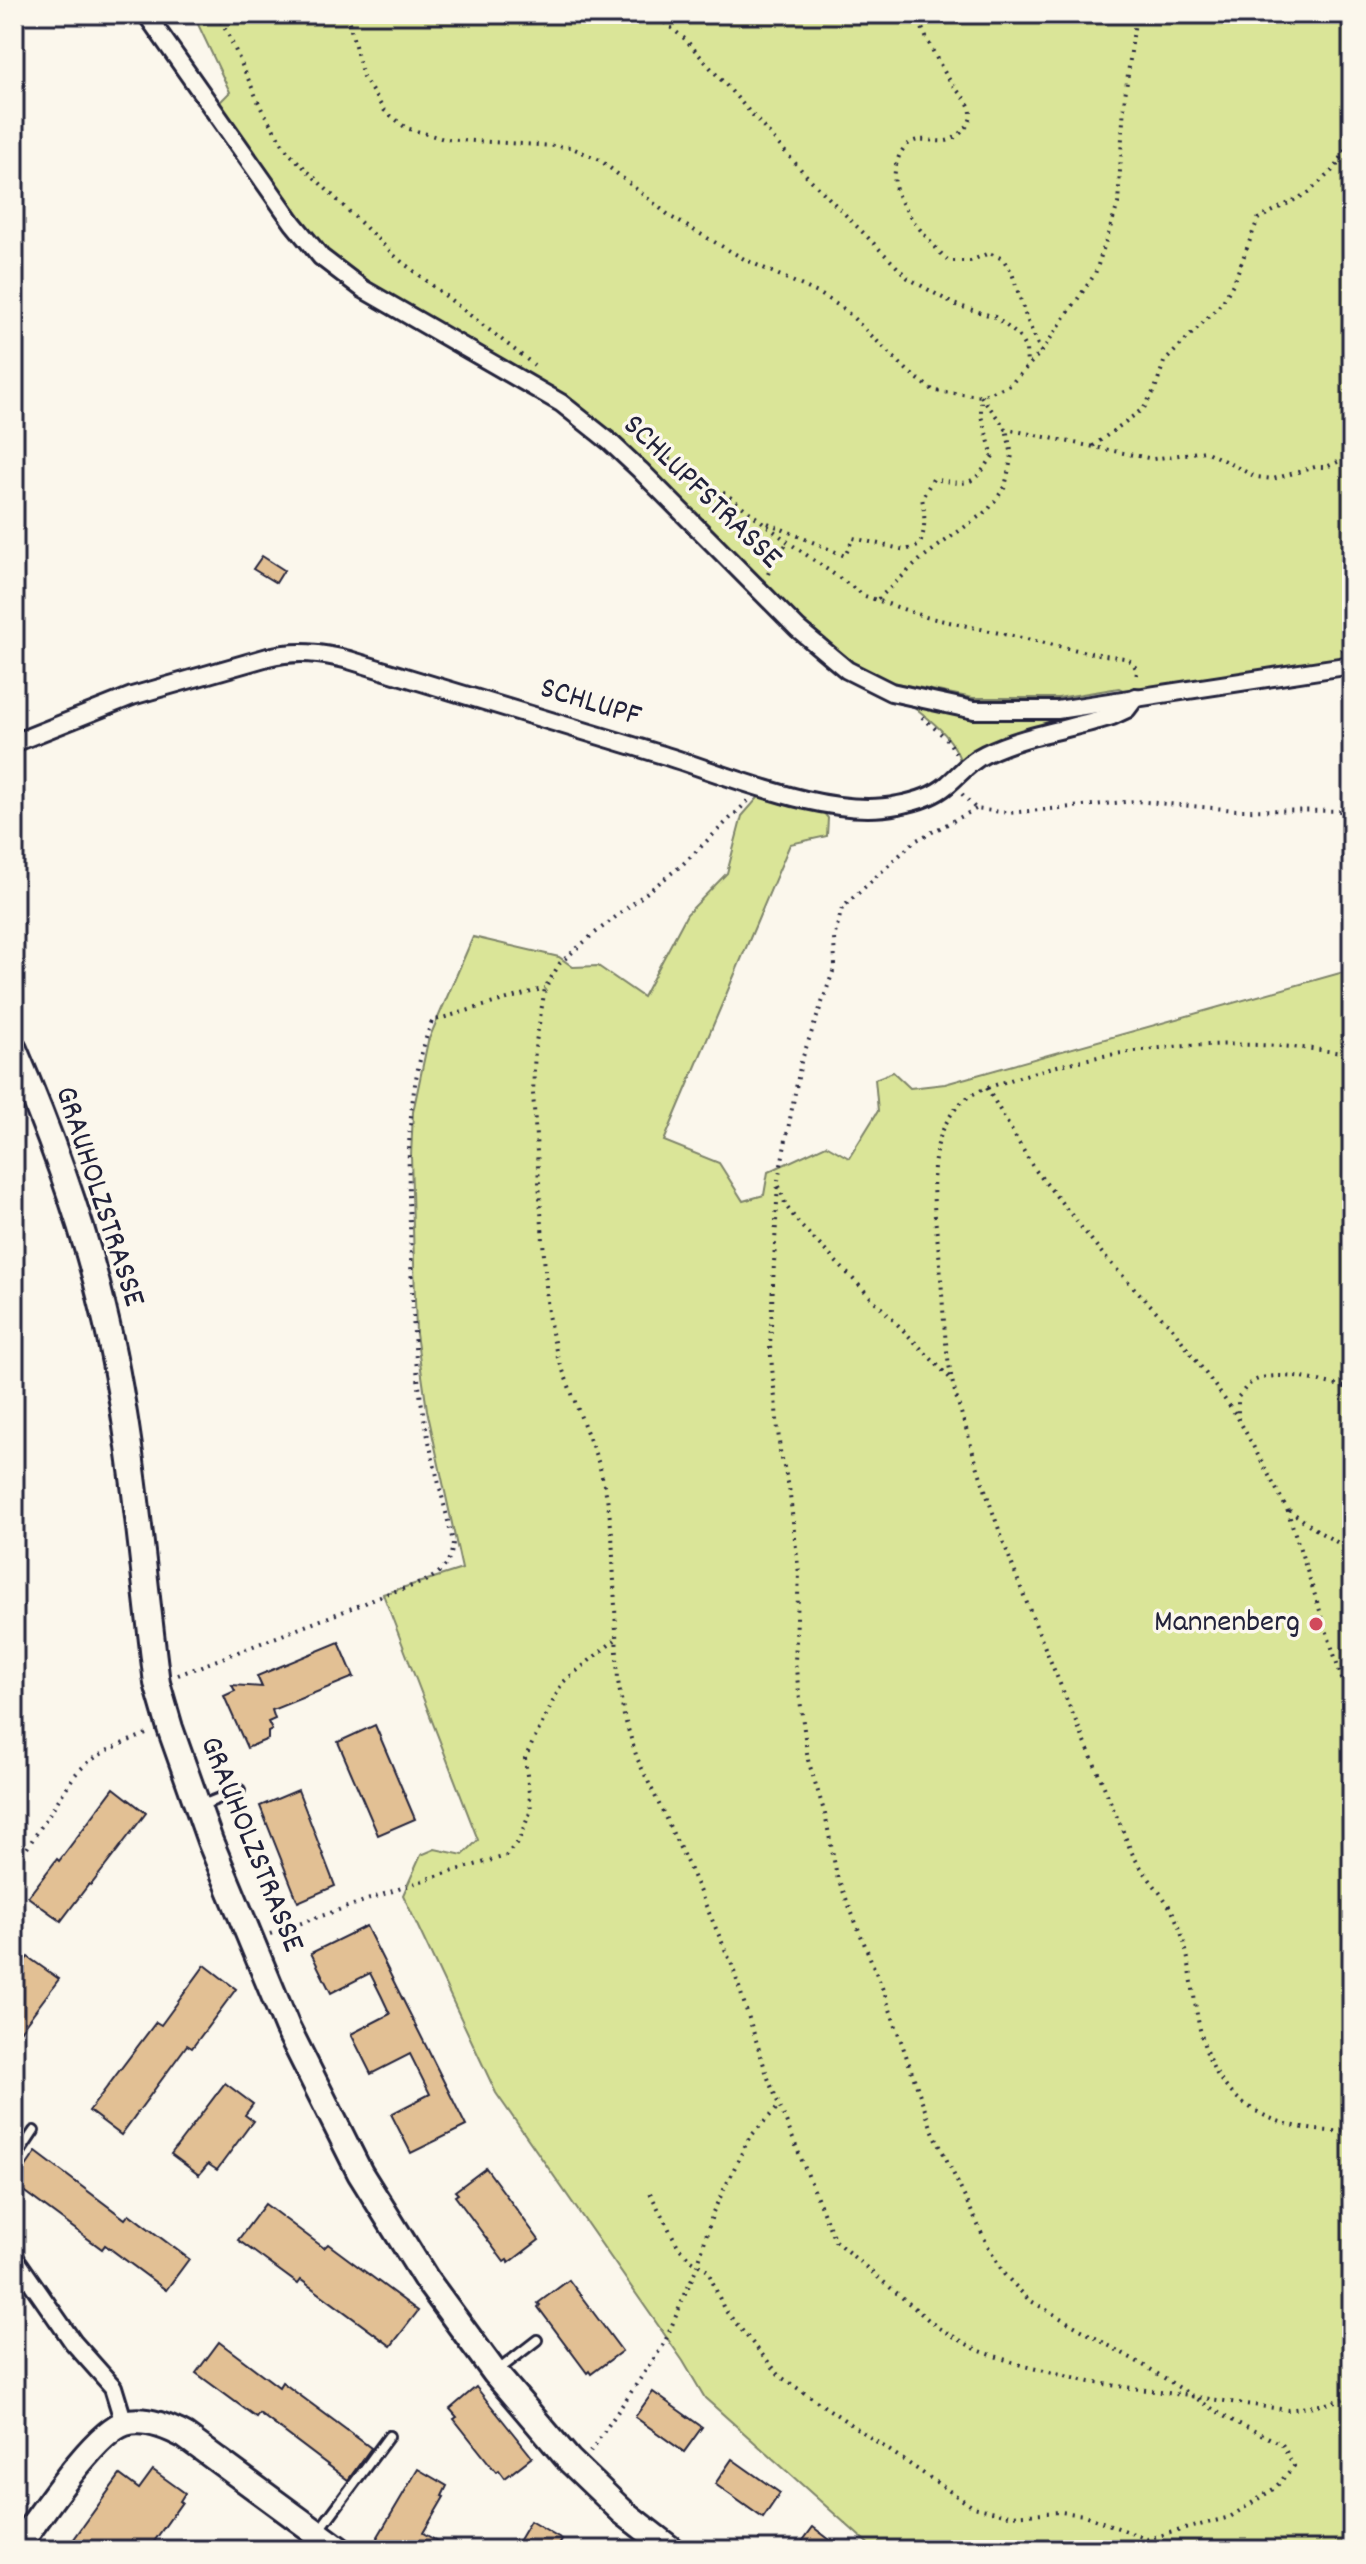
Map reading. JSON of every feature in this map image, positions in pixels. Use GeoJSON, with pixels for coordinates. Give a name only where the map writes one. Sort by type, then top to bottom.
{"type":"FeatureCollection","features":[{"type":"Feature","properties":{"kind":"street","name":"SCHLUPFSTRASSE"},"geometry":{"type":"LineString","coordinates":[[146,14],[293,223],[321,257],[363,289],[574,413],[640,470],[798,629],[847,670],[891,692],[974,710],[1057,710],[1352,665]]}},
{"type":"Feature","properties":{"kind":"street","name":"SCHLUPF"},"geometry":{"type":"LineString","coordinates":[[14,743],[132,696],[268,657],[305,652],[349,660],[762,788],[839,806],[872,808],[896,806],[932,795],[971,762],[995,749],[1112,716],[1127,709],[1136,697]]}},
{"type":"Feature","properties":{"kind":"street","name":"GRAUHOLZSTRASSE"},"geometry":{"type":"LineString","coordinates":[[14,1049],[62,1167],[88,1245],[104,1312],[122,1409],[157,1683],[198,1807],[292,2037],[360,2173],[426,2279],[495,2373],[578,2469],[623,2512],[672,2550]]}},
{"type":"Feature","properties":{"kind":"street"},"geometry":{"type":"LineString","coordinates":[[14,2257],[73,2342],[113,2387],[124,2423]]}},
{"type":"Feature","properties":{"kind":"street"},"geometry":{"type":"LineString","coordinates":[[15,2550],[93,2446],[124,2423],[134,2421],[158,2424],[185,2436],[340,2550]]}},
{"type":"Feature","properties":{"kind":"lane"},"geometry":{"type":"LineString","coordinates":[[198,1807],[240,1790]]}},
{"type":"Feature","properties":{"kind":"lane"},"geometry":{"type":"LineString","coordinates":[[14,2161],[34,2131]]}},
{"type":"Feature","properties":{"kind":"lane"},"geometry":{"type":"LineString","coordinates":[[495,2373],[537,2340]]}},
{"type":"Feature","properties":{"kind":"lane"},"geometry":{"type":"LineString","coordinates":[[317,2533],[389,2436]]}},
{"type":"Feature","properties":{"kind":"path"},"geometry":{"type":"LineString","coordinates":[[217,14],[262,110],[287,151],[397,258],[541,372]]}},
{"type":"Feature","properties":{"kind":"path"},"geometry":{"type":"LineString","coordinates":[[347,14],[363,77],[384,110],[406,128],[444,139],[570,147],[600,160],[671,217],[744,259],[820,294],[844,309],[910,373],[934,391],[981,396],[1010,385],[1041,352],[1095,274],[1118,204],[1124,104],[1136,14]]}},
{"type":"Feature","properties":{"kind":"path"},"geometry":{"type":"LineString","coordinates":[[642,14],[664,22],[685,39],[804,173],[908,278],[953,304],[995,317],[1018,335],[1026,349],[1027,365]]}},
{"type":"Feature","properties":{"kind":"path"},"geometry":{"type":"LineString","coordinates":[[916,14],[953,85],[971,107],[971,120],[965,130],[948,141],[924,139],[911,142],[899,154],[894,178],[897,192],[933,247],[949,261],[970,261],[989,253],[1003,259],[1012,273],[1041,352]]}},
{"type":"Feature","properties":{"kind":"path"},"geometry":{"type":"LineString","coordinates":[[1093,446],[1144,408],[1155,389],[1164,362],[1222,303],[1234,282],[1258,219],[1308,193],[1336,167],[1352,138]]}},
{"type":"Feature","properties":{"kind":"path"},"geometry":{"type":"LineString","coordinates":[[877,600],[922,558],[988,510],[1005,487],[1012,455],[1006,429],[981,396]]}},
{"type":"Feature","properties":{"kind":"path"},"geometry":{"type":"LineString","coordinates":[[762,521],[845,556],[853,538],[905,550],[919,546],[923,536],[922,498],[933,479],[965,484],[979,476],[993,456],[981,416],[981,396]]}},
{"type":"Feature","properties":{"kind":"path"},"geometry":{"type":"LineString","coordinates":[[1006,429],[1153,459],[1205,451],[1256,477],[1273,479],[1315,467],[1326,467],[1352,456]]}},
{"type":"Feature","properties":{"kind":"path"},"geometry":{"type":"LineString","coordinates":[[627,432],[703,478],[865,596],[926,617],[1124,658],[1132,662],[1137,670],[1136,697]]}},
{"type":"Feature","properties":{"kind":"path"},"geometry":{"type":"LineString","coordinates":[[762,591],[773,562],[788,542]]}},
{"type":"Feature","properties":{"kind":"path"},"geometry":{"type":"LineString","coordinates":[[903,695],[913,712],[952,745],[956,776],[976,809]]}},
{"type":"Feature","properties":{"kind":"path"},"geometry":{"type":"LineString","coordinates":[[762,788],[682,865],[560,963],[545,988],[535,1048],[533,1093],[548,1315],[557,1355],[599,1464],[607,1497],[612,1533],[618,1681],[624,1716],[637,1758],[732,1965],[779,2106],[835,2241],[937,2327],[977,2350],[1024,2366],[1090,2382],[1288,2410],[1352,2396]]}},
{"type":"Feature","properties":{"kind":"path"},"geometry":{"type":"LineString","coordinates":[[650,2193],[679,2248],[712,2276],[724,2309],[781,2377],[973,2507],[1009,2515],[1061,2512],[1084,2515],[1147,2539],[1230,2517],[1275,2488],[1294,2466],[1282,2444],[1227,2418],[1029,2300],[1004,2274],[988,2246],[931,2127],[885,1995],[837,1876],[825,1814],[808,1760],[795,1662],[799,1574],[789,1487],[780,1451],[770,1346],[778,1181],[801,1062],[835,966],[834,938],[842,908],[915,841],[976,809],[1009,813],[1135,801],[1236,810],[1352,811]]}},
{"type":"Feature","properties":{"kind":"path"},"geometry":{"type":"LineString","coordinates":[[157,1683],[379,1595],[429,1579],[441,1572],[449,1562],[453,1542],[423,1411],[414,1335],[407,1157],[410,1111],[424,1040],[432,1021],[545,988]]}},
{"type":"Feature","properties":{"kind":"path"},"geometry":{"type":"LineString","coordinates":[[1352,1055],[1268,1044],[1181,1047],[1040,1070],[987,1088],[958,1104],[939,1142],[934,1165],[934,1202],[952,1380],[987,1497],[1057,1677],[1134,1856],[1181,1928],[1192,1969],[1201,2037],[1210,2064],[1229,2090],[1263,2116],[1322,2132],[1352,2131]]}},
{"type":"Feature","properties":{"kind":"path"},"geometry":{"type":"LineString","coordinates":[[987,1088],[1033,1167],[1105,1257],[1173,1329],[1238,1418],[1287,1509],[1352,1703]]}},
{"type":"Feature","properties":{"kind":"path"},"geometry":{"type":"LineString","coordinates":[[778,1181],[786,1206],[801,1226],[952,1380]]}},
{"type":"Feature","properties":{"kind":"path"},"geometry":{"type":"LineString","coordinates":[[1238,1418],[1238,1397],[1253,1381],[1279,1376],[1315,1379],[1352,1389]]}},
{"type":"Feature","properties":{"kind":"path"},"geometry":{"type":"LineString","coordinates":[[1287,1509],[1352,1551]]}},
{"type":"Feature","properties":{"kind":"path"},"geometry":{"type":"LineString","coordinates":[[253,1940],[430,1878],[506,1856],[519,1840],[531,1810],[525,1758],[562,1683],[615,1640]]}},
{"type":"Feature","properties":{"kind":"path"},"geometry":{"type":"LineString","coordinates":[[1346,1691],[1352,1859]]}},
{"type":"Feature","properties":{"kind":"path"},"geometry":{"type":"LineString","coordinates":[[14,1868],[86,1762],[151,1732],[170,1728]]}},
{"type":"Feature","properties":{"kind":"path"},"geometry":{"type":"LineString","coordinates":[[578,2469],[664,2344],[698,2264],[713,2212],[749,2138],[779,2106]]}},
{"type":"Feature","properties":{"kind":"green space"},"geometry":{"type":"Polygon","coordinates":[[[199,14],[1352,14],[1352,651],[1335,668],[1136,697],[1119,688],[1058,698],[973,698],[886,681],[848,660],[805,625],[614,437],[563,396],[366,282],[326,252],[297,217],[218,104],[230,92],[196,20],[199,14]]]}},
{"type":"Feature","properties":{"kind":"green space"},"geometry":{"type":"Polygon","coordinates":[[[907,701],[1005,718],[1049,717],[1112,707],[961,764],[947,737],[907,701]]]}},
{"type":"Feature","properties":{"kind":"green space"},"geometry":{"type":"Polygon","coordinates":[[[762,793],[818,806],[828,818],[827,836],[790,844],[664,1141],[719,1163],[743,1201],[764,1195],[768,1172],[826,1145],[849,1158],[878,1111],[875,1079],[893,1072],[910,1088],[945,1084],[1340,973],[1352,975],[1352,2550],[875,2550],[705,2398],[683,2361],[496,2093],[403,1895],[421,1855],[435,1849],[463,1855],[478,1840],[383,1594],[462,1569],[427,1410],[416,1334],[411,1156],[413,1112],[428,1041],[473,937],[559,957],[573,967],[598,966],[643,997],[687,914],[727,873],[742,816],[762,793]]]}},
{"type":"Feature","properties":{"kind":"building"},"geometry":{"type":"Polygon","coordinates":[[[262,556],[284,570],[276,583],[253,569],[262,556]]]}},
{"type":"Feature","properties":{"kind":"building"},"geometry":{"type":"Polygon","coordinates":[[[339,1642],[354,1677],[272,1710],[275,1719],[268,1722],[272,1730],[268,1732],[268,1739],[247,1748],[224,1696],[235,1691],[232,1685],[262,1687],[257,1676],[339,1642]]]}},
{"type":"Feature","properties":{"kind":"building"},"geometry":{"type":"Polygon","coordinates":[[[375,1725],[415,1819],[378,1835],[338,1742],[375,1725]]]}},
{"type":"Feature","properties":{"kind":"building"},"geometry":{"type":"Polygon","coordinates":[[[114,1788],[146,1813],[61,1921],[28,1897],[114,1788]]]}},
{"type":"Feature","properties":{"kind":"building"},"geometry":{"type":"Polygon","coordinates":[[[298,1790],[335,1886],[298,1902],[260,1806],[298,1790]]]}},
{"type":"Feature","properties":{"kind":"building"},"geometry":{"type":"Polygon","coordinates":[[[366,1926],[466,2126],[411,2153],[391,2114],[430,2094],[410,2054],[371,2074],[351,2034],[390,2014],[370,1973],[331,1993],[311,1953],[366,1926]]]}},
{"type":"Feature","properties":{"kind":"building"},"geometry":{"type":"Polygon","coordinates":[[[28,1957],[59,1979],[14,2039],[14,1976],[28,1957]]]}},
{"type":"Feature","properties":{"kind":"building"},"geometry":{"type":"Polygon","coordinates":[[[205,1965],[236,1989],[192,2048],[187,2045],[121,2135],[89,2111],[156,2022],[161,2025],[205,1965]]]}},
{"type":"Feature","properties":{"kind":"building"},"geometry":{"type":"Polygon","coordinates":[[[225,2083],[253,2104],[245,2115],[253,2121],[217,2170],[208,2164],[199,2175],[171,2154],[225,2083]]]}},
{"type":"Feature","properties":{"kind":"building"},"geometry":{"type":"Polygon","coordinates":[[[36,2152],[125,2219],[129,2214],[189,2259],[166,2290],[105,2245],[102,2249],[14,2184],[36,2152]]]}},
{"type":"Feature","properties":{"kind":"building"},"geometry":{"type":"Polygon","coordinates":[[[486,2168],[539,2240],[509,2263],[507,2260],[504,2262],[455,2196],[458,2194],[455,2191],[486,2168]]]}},
{"type":"Feature","properties":{"kind":"building"},"geometry":{"type":"Polygon","coordinates":[[[265,2204],[324,2248],[328,2244],[418,2311],[391,2346],[301,2280],[298,2284],[238,2240],[265,2204]]]}},
{"type":"Feature","properties":{"kind":"building"},"geometry":{"type":"Polygon","coordinates":[[[569,2280],[622,2351],[591,2374],[589,2371],[587,2373],[538,2307],[538,2303],[569,2280]]]}},
{"type":"Feature","properties":{"kind":"building"},"geometry":{"type":"Polygon","coordinates":[[[219,2342],[279,2387],[282,2382],[371,2448],[348,2480],[259,2413],[256,2417],[196,2373],[219,2342]]]}},
{"type":"Feature","properties":{"kind":"building"},"geometry":{"type":"Polygon","coordinates":[[[476,2387],[532,2457],[505,2478],[499,2470],[496,2472],[454,2419],[457,2417],[450,2409],[476,2387]]]}},
{"type":"Feature","properties":{"kind":"building"},"geometry":{"type":"Polygon","coordinates":[[[653,2392],[702,2427],[684,2452],[635,2417],[653,2392]]]}},
{"type":"Feature","properties":{"kind":"building"},"geometry":{"type":"Polygon","coordinates":[[[732,2459],[780,2493],[763,2518],[715,2484],[732,2459]]]}},
{"type":"Feature","properties":{"kind":"building"},"geometry":{"type":"Polygon","coordinates":[[[418,2469],[447,2486],[423,2533],[452,2550],[370,2550],[418,2469]]]}},
{"type":"Feature","properties":{"kind":"building"},"geometry":{"type":"Polygon","coordinates":[[[153,2470],[185,2493],[148,2550],[66,2550],[120,2475],[139,2489],[153,2470]]]}},
{"type":"Feature","properties":{"kind":"building"},"geometry":{"type":"Polygon","coordinates":[[[530,2521],[562,2540],[556,2550],[513,2550],[530,2521]]]}},
{"type":"Feature","properties":{"kind":"building"},"geometry":{"type":"Polygon","coordinates":[[[813,2527],[843,2550],[796,2550],[813,2527]]]}},
{"type":"Feature","properties":{"kind":"place","name":"Mannenberg"},"geometry":{"type":"Point","coordinates":[1316,1624]}}]}
